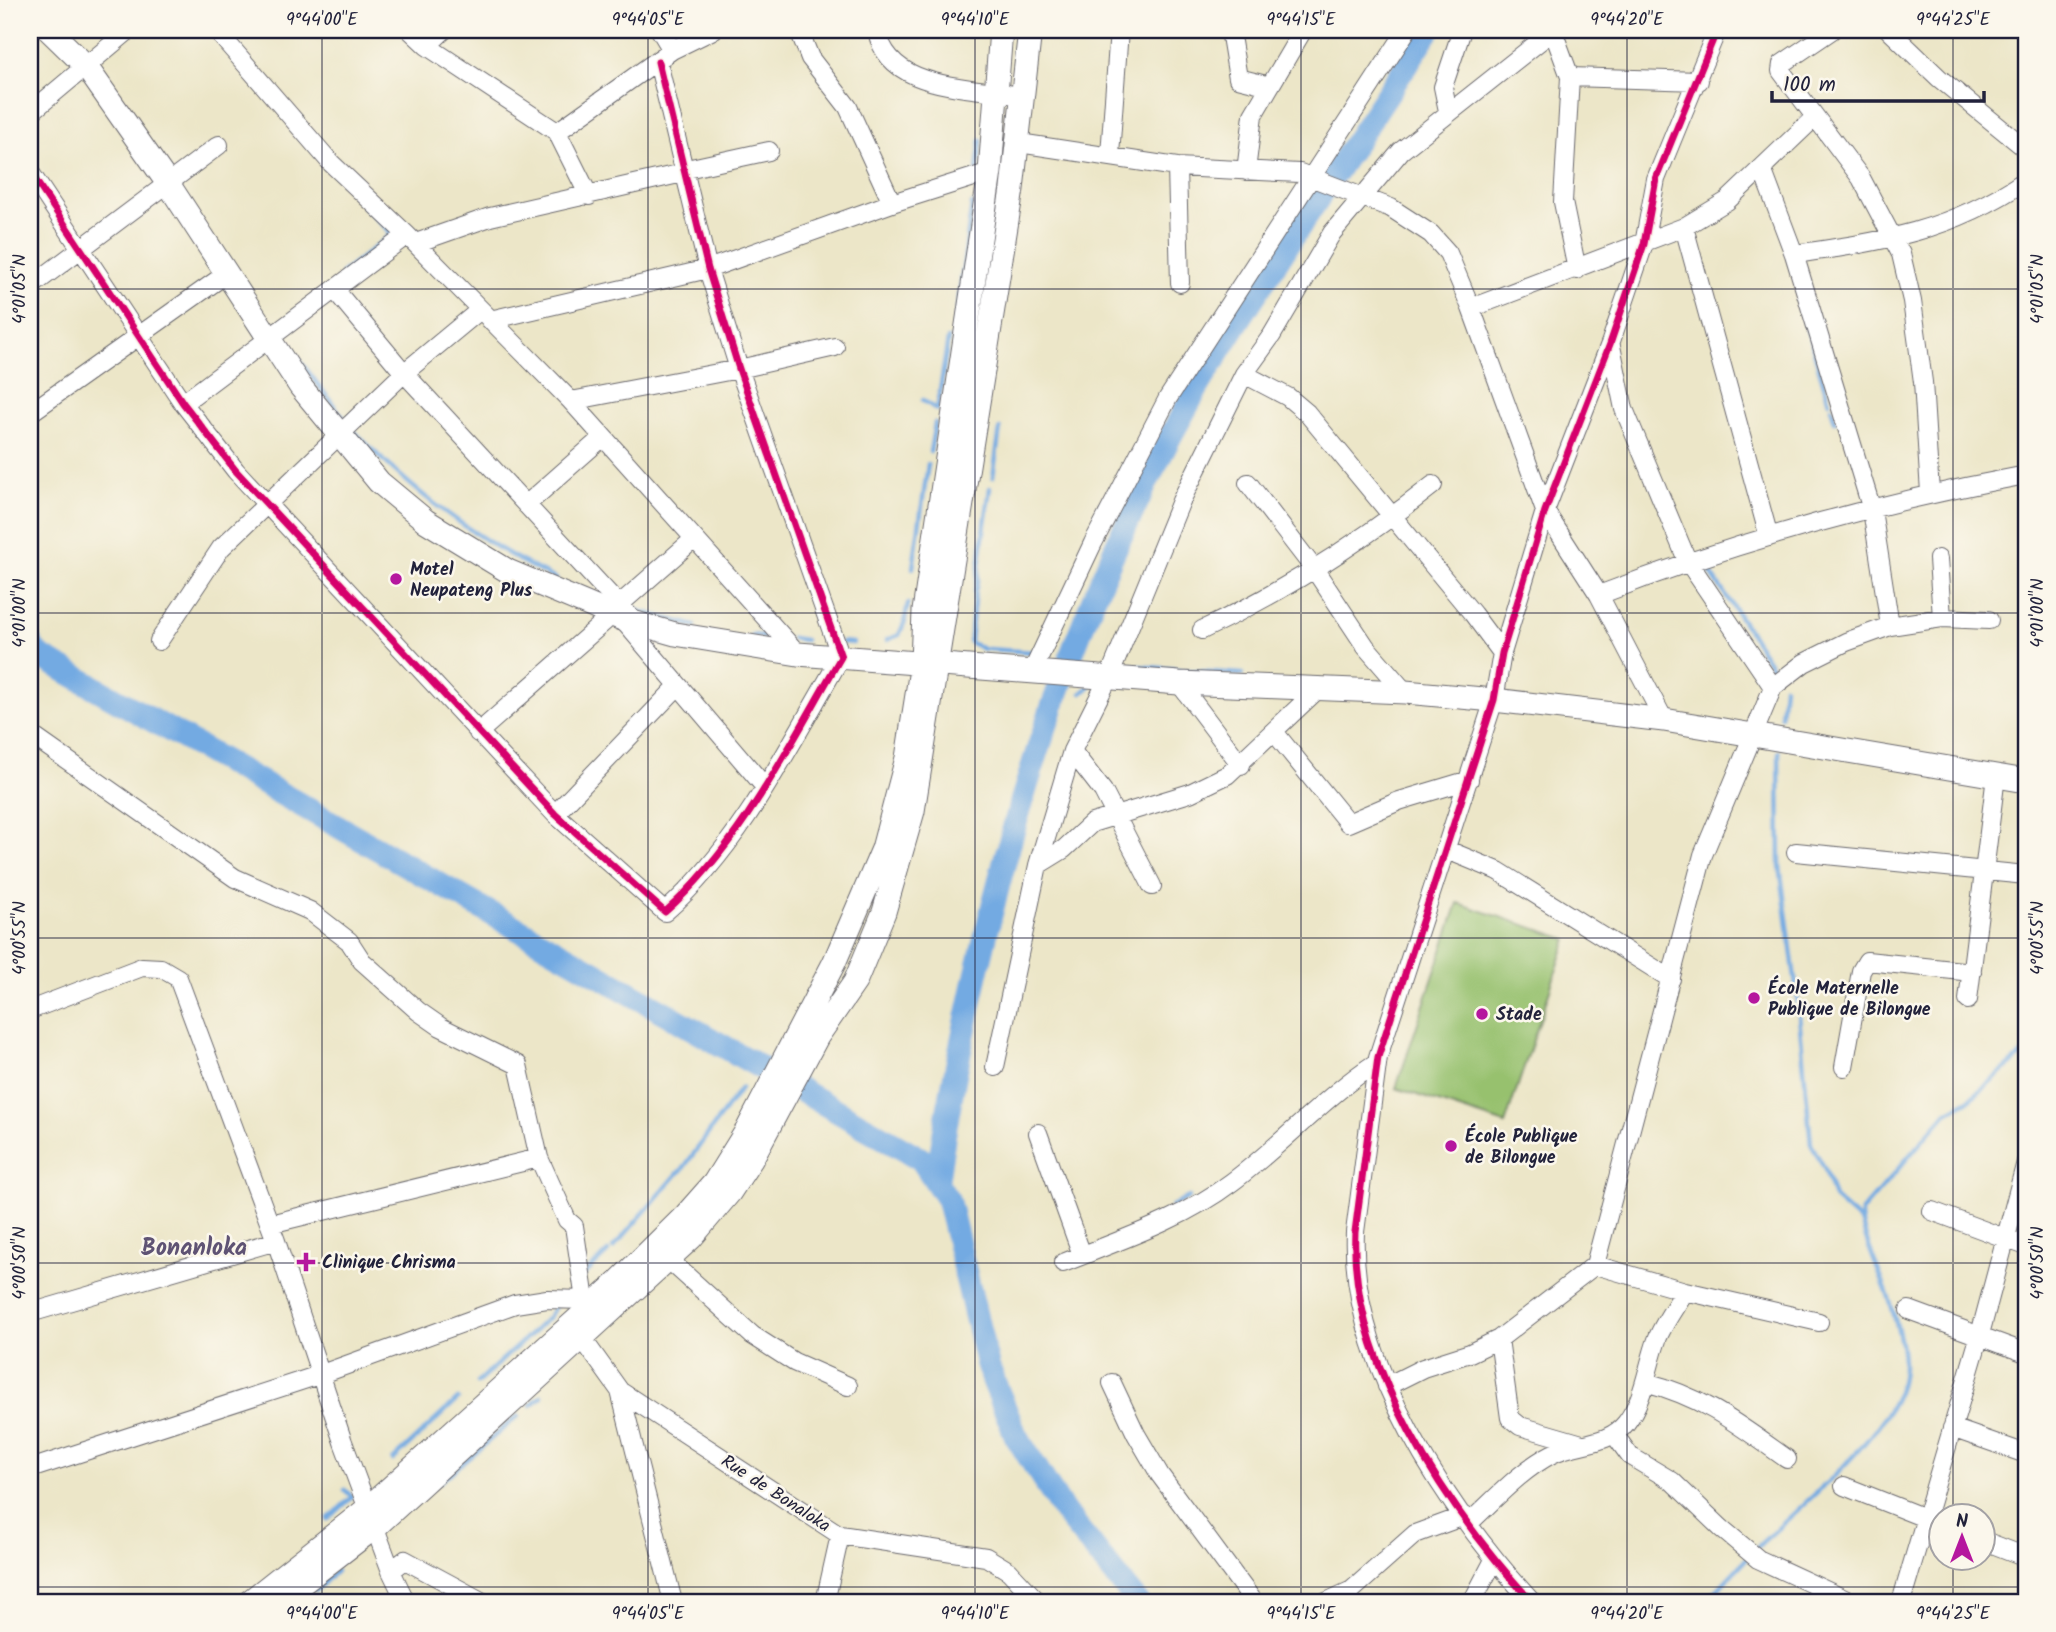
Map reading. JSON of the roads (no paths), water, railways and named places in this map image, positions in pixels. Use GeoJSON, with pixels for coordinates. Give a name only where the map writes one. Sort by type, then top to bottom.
{"type":"FeatureCollection","features":[{"type":"Feature","properties":{"kind":"main road"},"geometry":{"type":"LineString","coordinates":[[49,30],[85,65],[169,185],[300,386],[379,482],[426,522],[508,571],[622,616],[729,644],[798,654],[1179,684],[1405,692],[1494,700],[1664,720],[1752,737],[2026,781]]}},
{"type":"Feature","properties":{"kind":"main road"},"geometry":{"type":"LineString","coordinates":[[930,664],[923,611],[989,172],[1001,30]]}},
{"type":"Feature","properties":{"kind":"main road"},"geometry":{"type":"LineString","coordinates":[[278,1602],[582,1338],[591,1309],[668,1259],[691,1238],[730,1192],[808,1032],[834,963],[883,849],[930,664],[1019,143],[1030,30]]}},
{"type":"Feature","properties":{"kind":"main road"},"geometry":{"type":"LineString","coordinates":[[249,1602],[372,1518],[653,1249],[699,1200],[736,1150],[765,1117]]}},
{"type":"Feature","properties":{"kind":"street"},"geometry":{"type":"LineString","coordinates":[[30,113],[129,30]]}},
{"type":"Feature","properties":{"kind":"street"},"geometry":{"type":"LineString","coordinates":[[216,30],[331,163],[411,239],[571,401],[798,654]]}},
{"type":"Feature","properties":{"kind":"street"},"geometry":{"type":"LineString","coordinates":[[410,30],[426,46],[557,132],[589,196]]}},
{"type":"Feature","properties":{"kind":"street"},"geometry":{"type":"LineString","coordinates":[[426,46],[444,30]]}},
{"type":"Feature","properties":{"kind":"street"},"geometry":{"type":"LineString","coordinates":[[660,30],[672,50]]}},
{"type":"Feature","properties":{"kind":"street"},"geometry":{"type":"LineString","coordinates":[[557,132],[672,50],[713,30]]}},
{"type":"Feature","properties":{"kind":"street"},"geometry":{"type":"LineString","coordinates":[[799,30],[810,58],[848,107],[892,203]]}},
{"type":"Feature","properties":{"kind":"street"},"geometry":{"type":"LineString","coordinates":[[877,30],[879,42],[890,60],[905,72],[926,80],[996,90],[1024,97]]}},
{"type":"Feature","properties":{"kind":"street"},"geometry":{"type":"LineString","coordinates":[[1110,155],[1119,30]]}},
{"type":"Feature","properties":{"kind":"street"},"geometry":{"type":"LineString","coordinates":[[1230,30],[1238,78],[1270,86]]}},
{"type":"Feature","properties":{"kind":"street"},"geometry":{"type":"LineString","coordinates":[[1246,171],[1253,115],[1303,30]]}},
{"type":"Feature","properties":{"kind":"street"},"geometry":{"type":"LineString","coordinates":[[1039,672],[1093,543],[1168,398],[1319,179],[1407,30]]}},
{"type":"Feature","properties":{"kind":"street"},"geometry":{"type":"LineString","coordinates":[[1448,111],[1443,87],[1462,30]]}},
{"type":"Feature","properties":{"kind":"street"},"geometry":{"type":"LineString","coordinates":[[995,1067],[1038,865],[1072,751],[1100,677],[1181,501],[1244,374],[1272,335],[1356,194],[1448,111],[1554,30],[1570,77],[1563,202],[1577,270]]}},
{"type":"Feature","properties":{"kind":"street"},"geometry":{"type":"LineString","coordinates":[[1532,1602],[1494,1560],[1444,1489],[1387,1386],[1363,1310],[1354,1253],[1377,1062],[1494,700],[1502,653],[1545,511],[1611,344],[1644,244],[1656,179],[1699,81],[1717,30]]}},
{"type":"Feature","properties":{"kind":"street"},"geometry":{"type":"LineString","coordinates":[[1832,30],[1780,68],[1814,118],[1861,178],[1893,240],[1906,274],[1917,332],[1930,493]]}},
{"type":"Feature","properties":{"kind":"street"},"geometry":{"type":"LineString","coordinates":[[1889,30],[1939,78],[2026,149]]}},
{"type":"Feature","properties":{"kind":"street"},"geometry":{"type":"LineString","coordinates":[[30,172],[183,403],[236,471],[555,814],[665,912],[721,850],[765,787],[841,657],[739,369],[708,270],[658,62]]}},
{"type":"Feature","properties":{"kind":"street"},"geometry":{"type":"LineString","coordinates":[[1570,77],[1699,81]]}},
{"type":"Feature","properties":{"kind":"street"},"geometry":{"type":"LineString","coordinates":[[1471,309],[1684,227],[1727,201],[1814,118]]}},
{"type":"Feature","properties":{"kind":"street"},"geometry":{"type":"LineString","coordinates":[[1019,143],[1177,167],[1319,179],[1412,219],[1431,234],[1448,253],[1545,511],[1599,595],[1664,720]]}},
{"type":"Feature","properties":{"kind":"street"},"geometry":{"type":"LineString","coordinates":[[30,287],[82,251],[219,145]]}},
{"type":"Feature","properties":{"kind":"street"},"geometry":{"type":"LineString","coordinates":[[183,403],[335,290],[411,239],[490,217],[589,196],[769,151]]}},
{"type":"Feature","properties":{"kind":"street"},"geometry":{"type":"LineString","coordinates":[[1177,167],[1180,283]]}},
{"type":"Feature","properties":{"kind":"street"},"geometry":{"type":"LineString","coordinates":[[1762,169],[1794,254],[1872,510],[1890,626]]}},
{"type":"Feature","properties":{"kind":"street"},"geometry":{"type":"LineString","coordinates":[[159,641],[210,561],[266,502],[404,373],[485,315],[708,270],[892,203],[989,172]]}},
{"type":"Feature","properties":{"kind":"street"},"geometry":{"type":"LineString","coordinates":[[1794,254],[1893,240],[1974,212],[2026,180]]}},
{"type":"Feature","properties":{"kind":"street"},"geometry":{"type":"LineString","coordinates":[[1684,227],[1769,537]]}},
{"type":"Feature","properties":{"kind":"street"},"geometry":{"type":"LineString","coordinates":[[30,413],[226,274]]}},
{"type":"Feature","properties":{"kind":"street"},"geometry":{"type":"LineString","coordinates":[[335,290],[404,373],[526,505],[765,787]]}},
{"type":"Feature","properties":{"kind":"street"},"geometry":{"type":"LineString","coordinates":[[1611,344],[1624,409],[1688,560],[1773,687]]}},
{"type":"Feature","properties":{"kind":"street"},"geometry":{"type":"LineString","coordinates":[[571,401],[739,369],[835,347]]}},
{"type":"Feature","properties":{"kind":"street"},"geometry":{"type":"LineString","coordinates":[[1244,374],[1298,405],[1473,614],[1502,653]]}},
{"type":"Feature","properties":{"kind":"street"},"geometry":{"type":"LineString","coordinates":[[526,505],[603,437]]}},
{"type":"Feature","properties":{"kind":"street"},"geometry":{"type":"LineString","coordinates":[[1599,595],[1688,560],[1769,537],[1930,493],[2026,475]]}},
{"type":"Feature","properties":{"kind":"street"},"geometry":{"type":"LineString","coordinates":[[1248,483],[1315,570],[1366,648],[1405,692]]}},
{"type":"Feature","properties":{"kind":"street"},"geometry":{"type":"LineString","coordinates":[[1202,630],[1315,570],[1392,518],[1433,485]]}},
{"type":"Feature","properties":{"kind":"street"},"geometry":{"type":"LineString","coordinates":[[478,733],[622,616],[694,540]]}},
{"type":"Feature","properties":{"kind":"street"},"geometry":{"type":"LineString","coordinates":[[1938,559],[1942,618]]}},
{"type":"Feature","properties":{"kind":"street"},"geometry":{"type":"LineString","coordinates":[[1387,1386],[1423,1368],[1470,1353],[1499,1339],[1595,1265],[1703,855],[1773,687],[1804,663],[1846,642],[1890,626],[1942,618],[1989,620]]}},
{"type":"Feature","properties":{"kind":"street"},"geometry":{"type":"LineString","coordinates":[[1179,684],[1241,765]]}},
{"type":"Feature","properties":{"kind":"street"},"geometry":{"type":"LineString","coordinates":[[555,814],[678,686]]}},
{"type":"Feature","properties":{"kind":"street"},"geometry":{"type":"LineString","coordinates":[[1038,865],[1064,849],[1092,823],[1214,783],[1241,765],[1317,690]]}},
{"type":"Feature","properties":{"kind":"street"},"geometry":{"type":"LineString","coordinates":[[1275,733],[1348,823],[1399,801],[1469,780]]}},
{"type":"Feature","properties":{"kind":"street"},"geometry":{"type":"LineString","coordinates":[[30,734],[234,877],[310,911],[349,941],[362,961],[441,1027],[518,1065],[540,1158],[567,1220],[573,1226],[591,1309],[547,1299],[515,1304],[319,1374],[30,1469]]}},
{"type":"Feature","properties":{"kind":"street"},"geometry":{"type":"LineString","coordinates":[[1072,751],[1103,791],[1152,886]]}},
{"type":"Feature","properties":{"kind":"street"},"geometry":{"type":"LineString","coordinates":[[1968,1000],[1982,871],[1996,776]]}},
{"type":"Feature","properties":{"kind":"street"},"geometry":{"type":"LineString","coordinates":[[1446,849],[1498,872],[1671,979]]}},
{"type":"Feature","properties":{"kind":"street"},"geometry":{"type":"LineString","coordinates":[[1796,852],[2026,875]]}},
{"type":"Feature","properties":{"kind":"street"},"geometry":{"type":"LineString","coordinates":[[1844,1067],[1861,971],[1867,961],[1972,972]]}},
{"type":"Feature","properties":{"kind":"street"},"geometry":{"type":"LineString","coordinates":[[30,1010],[142,967],[161,968],[178,978],[273,1232],[319,1374],[391,1571],[406,1602]]}},
{"type":"Feature","properties":{"kind":"street"},"geometry":{"type":"LineString","coordinates":[[1063,1263],[1149,1228],[1204,1201],[1270,1152],[1377,1062]]}},
{"type":"Feature","properties":{"kind":"street"},"geometry":{"type":"LineString","coordinates":[[1038,1133],[1083,1255]]}},
{"type":"Feature","properties":{"kind":"street"},"geometry":{"type":"LineString","coordinates":[[30,1313],[273,1232],[540,1158]]}},
{"type":"Feature","properties":{"kind":"street"},"geometry":{"type":"LineString","coordinates":[[1937,1502],[1952,1428],[2007,1240],[2026,1162]]}},
{"type":"Feature","properties":{"kind":"street"},"geometry":{"type":"LineString","coordinates":[[1932,1211],[2026,1246]]}},
{"type":"Feature","properties":{"kind":"street"},"geometry":{"type":"LineString","coordinates":[[668,1259],[752,1335],[794,1362],[848,1386]]}},
{"type":"Feature","properties":{"kind":"street"},"geometry":{"type":"LineString","coordinates":[[1595,1265],[1685,1291],[1819,1322]]}},
{"type":"Feature","properties":{"kind":"street"},"geometry":{"type":"LineString","coordinates":[[1326,1602],[1352,1590],[1415,1534],[1466,1519],[1526,1471],[1553,1454],[1615,1434],[1626,1423],[1646,1382],[1659,1335],[1685,1291]]}},
{"type":"Feature","properties":{"kind":"street"},"geometry":{"type":"LineString","coordinates":[[1909,1310],[1979,1338],[2026,1353]]}},
{"type":"Feature","properties":{"kind":"street","name":"Rue de Bonaloka"},"geometry":{"type":"LineString","coordinates":[[582,1338],[621,1391],[839,1535],[986,1557],[1009,1571],[1038,1602]]}},
{"type":"Feature","properties":{"kind":"street"},"geometry":{"type":"LineString","coordinates":[[1499,1339],[1510,1418],[1520,1426],[1583,1445]]}},
{"type":"Feature","properties":{"kind":"street"},"geometry":{"type":"LineString","coordinates":[[1646,1382],[1679,1391],[1710,1405],[1787,1459]]}},
{"type":"Feature","properties":{"kind":"street"},"geometry":{"type":"LineString","coordinates":[[1112,1383],[1136,1434],[1160,1475],[1254,1602]]}},
{"type":"Feature","properties":{"kind":"street"},"geometry":{"type":"LineString","coordinates":[[621,1391],[673,1602]]}},
{"type":"Feature","properties":{"kind":"street"},"geometry":{"type":"LineString","coordinates":[[1952,1428],[2026,1454]]}},
{"type":"Feature","properties":{"kind":"street"},"geometry":{"type":"LineString","coordinates":[[1615,1434],[1630,1456],[1672,1481],[1758,1559],[1851,1602]]}},
{"type":"Feature","properties":{"kind":"street"},"geometry":{"type":"LineString","coordinates":[[1844,1486],[1926,1518]]}},
{"type":"Feature","properties":{"kind":"street"},"geometry":{"type":"LineString","coordinates":[[825,1602],[839,1535]]}},
{"type":"Feature","properties":{"kind":"street"},"geometry":{"type":"LineString","coordinates":[[1900,1602],[1926,1538]]}},
{"type":"Feature","properties":{"kind":"street"},"geometry":{"type":"LineString","coordinates":[[1996,1545],[2026,1557]]}},
{"type":"Feature","properties":{"kind":"street"},"geometry":{"type":"LineString","coordinates":[[391,1571],[405,1560],[483,1602]]}},
{"type":"Feature","properties":{"kind":"street"},"geometry":{"type":"LineString","coordinates":[[1472,1602],[1494,1560]]}},
{"type":"Feature","properties":{"kind":"waterway"},"geometry":{"type":"LineString","coordinates":[[937,1183],[959,1054],[1018,813],[1043,733],[1103,575],[1177,423],[1220,350],[1429,30]]}},
{"type":"Feature","properties":{"kind":"waterway"},"geometry":{"type":"LineString","coordinates":[[977,170],[981,140]]}},
{"type":"Feature","properties":{"kind":"waterway"},"geometry":{"type":"LineString","coordinates":[[955,324],[972,204]]}},
{"type":"Feature","properties":{"kind":"waterway"},"geometry":{"type":"LineString","coordinates":[[342,273],[392,234],[364,206]]}},
{"type":"Feature","properties":{"kind":"waterway"},"geometry":{"type":"LineString","coordinates":[[1803,315],[1829,402]]}},
{"type":"Feature","properties":{"kind":"waterway"},"geometry":{"type":"LineString","coordinates":[[923,400],[937,410],[948,339]]}},
{"type":"Feature","properties":{"kind":"waterway"},"geometry":{"type":"LineString","coordinates":[[290,348],[347,422]]}},
{"type":"Feature","properties":{"kind":"waterway"},"geometry":{"type":"LineString","coordinates":[[1831,408],[1835,421]]}},
{"type":"Feature","properties":{"kind":"waterway"},"geometry":{"type":"LineString","coordinates":[[930,452],[935,423]]}},
{"type":"Feature","properties":{"kind":"waterway"},"geometry":{"type":"LineString","coordinates":[[993,477],[1000,429]]}},
{"type":"Feature","properties":{"kind":"waterway"},"geometry":{"type":"LineString","coordinates":[[353,430],[399,474],[448,514],[500,549],[556,579]]}},
{"type":"Feature","properties":{"kind":"waterway"},"geometry":{"type":"LineString","coordinates":[[913,568],[928,464]]}},
{"type":"Feature","properties":{"kind":"waterway"},"geometry":{"type":"LineString","coordinates":[[976,588],[990,488]]}},
{"type":"Feature","properties":{"kind":"waterway"},"geometry":{"type":"LineString","coordinates":[[1706,565],[1776,673]]}},
{"type":"Feature","properties":{"kind":"waterway"},"geometry":{"type":"LineString","coordinates":[[970,642],[975,589]]}},
{"type":"Feature","properties":{"kind":"waterway"},"geometry":{"type":"LineString","coordinates":[[905,618],[908,604]]}},
{"type":"Feature","properties":{"kind":"waterway"},"geometry":{"type":"LineString","coordinates":[[632,609],[695,626]]}},
{"type":"Feature","properties":{"kind":"waterway"},"geometry":{"type":"LineString","coordinates":[[887,640],[899,635],[905,621]]}},
{"type":"Feature","properties":{"kind":"waterway"},"geometry":{"type":"LineString","coordinates":[[752,635],[774,638]]}},
{"type":"Feature","properties":{"kind":"waterway"},"geometry":{"type":"LineString","coordinates":[[792,638],[805,640]]}},
{"type":"Feature","properties":{"kind":"waterway"},"geometry":{"type":"LineString","coordinates":[[842,642],[853,643]]}},
{"type":"Feature","properties":{"kind":"waterway"},"geometry":{"type":"LineString","coordinates":[[30,643],[38,655],[921,1159],[948,1200],[988,1367],[1016,1436],[1062,1509],[1137,1602]]}},
{"type":"Feature","properties":{"kind":"waterway"},"geometry":{"type":"LineString","coordinates":[[971,643],[983,649]]}},
{"type":"Feature","properties":{"kind":"waterway"},"geometry":{"type":"LineString","coordinates":[[987,649],[1035,652]]}},
{"type":"Feature","properties":{"kind":"waterway"},"geometry":{"type":"LineString","coordinates":[[1059,660],[1074,661]]}},
{"type":"Feature","properties":{"kind":"waterway"},"geometry":{"type":"LineString","coordinates":[[1095,663],[1110,665]]}},
{"type":"Feature","properties":{"kind":"waterway"},"geometry":{"type":"LineString","coordinates":[[1121,665],[1174,669]]}},
{"type":"Feature","properties":{"kind":"waterway"},"geometry":{"type":"LineString","coordinates":[[1178,670],[1242,674]]}},
{"type":"Feature","properties":{"kind":"waterway"},"geometry":{"type":"LineString","coordinates":[[1082,693],[1090,686]]}},
{"type":"Feature","properties":{"kind":"waterway"},"geometry":{"type":"LineString","coordinates":[[1781,716],[1784,686]]}},
{"type":"Feature","properties":{"kind":"waterway"},"geometry":{"type":"LineString","coordinates":[[1779,752],[1780,866],[1797,994],[1811,1144],[1825,1169],[1834,1198],[1862,1223]]}},
{"type":"Feature","properties":{"kind":"waterway"},"geometry":{"type":"LineString","coordinates":[[1754,1550],[1862,1446],[1895,1399],[1902,1377],[1903,1360],[1899,1333],[1889,1298],[1868,1245],[1861,1212],[1947,1112],[1969,1100],[2026,1051]]}},
{"type":"Feature","properties":{"kind":"waterway"},"geometry":{"type":"LineString","coordinates":[[682,1170],[741,1088]]}},
{"type":"Feature","properties":{"kind":"waterway"},"geometry":{"type":"LineString","coordinates":[[613,1248],[680,1171]]}},
{"type":"Feature","properties":{"kind":"waterway"},"geometry":{"type":"LineString","coordinates":[[1172,1206],[1189,1197]]}},
{"type":"Feature","properties":{"kind":"waterway"},"geometry":{"type":"LineString","coordinates":[[585,1274],[608,1252]]}},
{"type":"Feature","properties":{"kind":"waterway"},"geometry":{"type":"LineString","coordinates":[[30,1302],[63,1295]]}},
{"type":"Feature","properties":{"kind":"waterway"},"geometry":{"type":"LineString","coordinates":[[477,1383],[549,1317],[557,1303]]}},
{"type":"Feature","properties":{"kind":"waterway"},"geometry":{"type":"LineString","coordinates":[[316,1389],[320,1401]]}},
{"type":"Feature","properties":{"kind":"waterway"},"geometry":{"type":"LineString","coordinates":[[531,1405],[542,1396]]}},
{"type":"Feature","properties":{"kind":"waterway"},"geometry":{"type":"LineString","coordinates":[[393,1460],[458,1399]]}},
{"type":"Feature","properties":{"kind":"waterway"},"geometry":{"type":"LineString","coordinates":[[441,1481],[518,1416]]}},
{"type":"Feature","properties":{"kind":"waterway"},"geometry":{"type":"LineString","coordinates":[[328,1519],[352,1497],[345,1490]]}},
{"type":"Feature","properties":{"kind":"waterway"},"geometry":{"type":"LineString","coordinates":[[1699,1602],[1718,1589],[1748,1557]]}},
{"type":"Feature","properties":{"kind":"waterway"},"geometry":{"type":"LineString","coordinates":[[316,1590],[336,1571]]}},
{"type":"Feature","properties":{"kind":"place","name":"Motel Neupateng Plus"},"geometry":{"type":"Point","coordinates":[396,579]}},
{"type":"Feature","properties":{"kind":"place","name":"École Maternelle Publique de Bilongue"},"geometry":{"type":"Point","coordinates":[1754,998]}},
{"type":"Feature","properties":{"kind":"place","name":"Stade"},"geometry":{"type":"Point","coordinates":[1482,1014]}},
{"type":"Feature","properties":{"kind":"place","name":"École Publique de Bilongue"},"geometry":{"type":"Point","coordinates":[1451,1146]}},
{"type":"Feature","properties":{"kind":"place","name":"Clinique Chrisma"},"geometry":{"type":"Point","coordinates":[306,1262]}},
{"type":"Feature","properties":{"kind":"district","name":"Bonanloka"},"geometry":{"type":"Point","coordinates":[194,1247]}}]}
